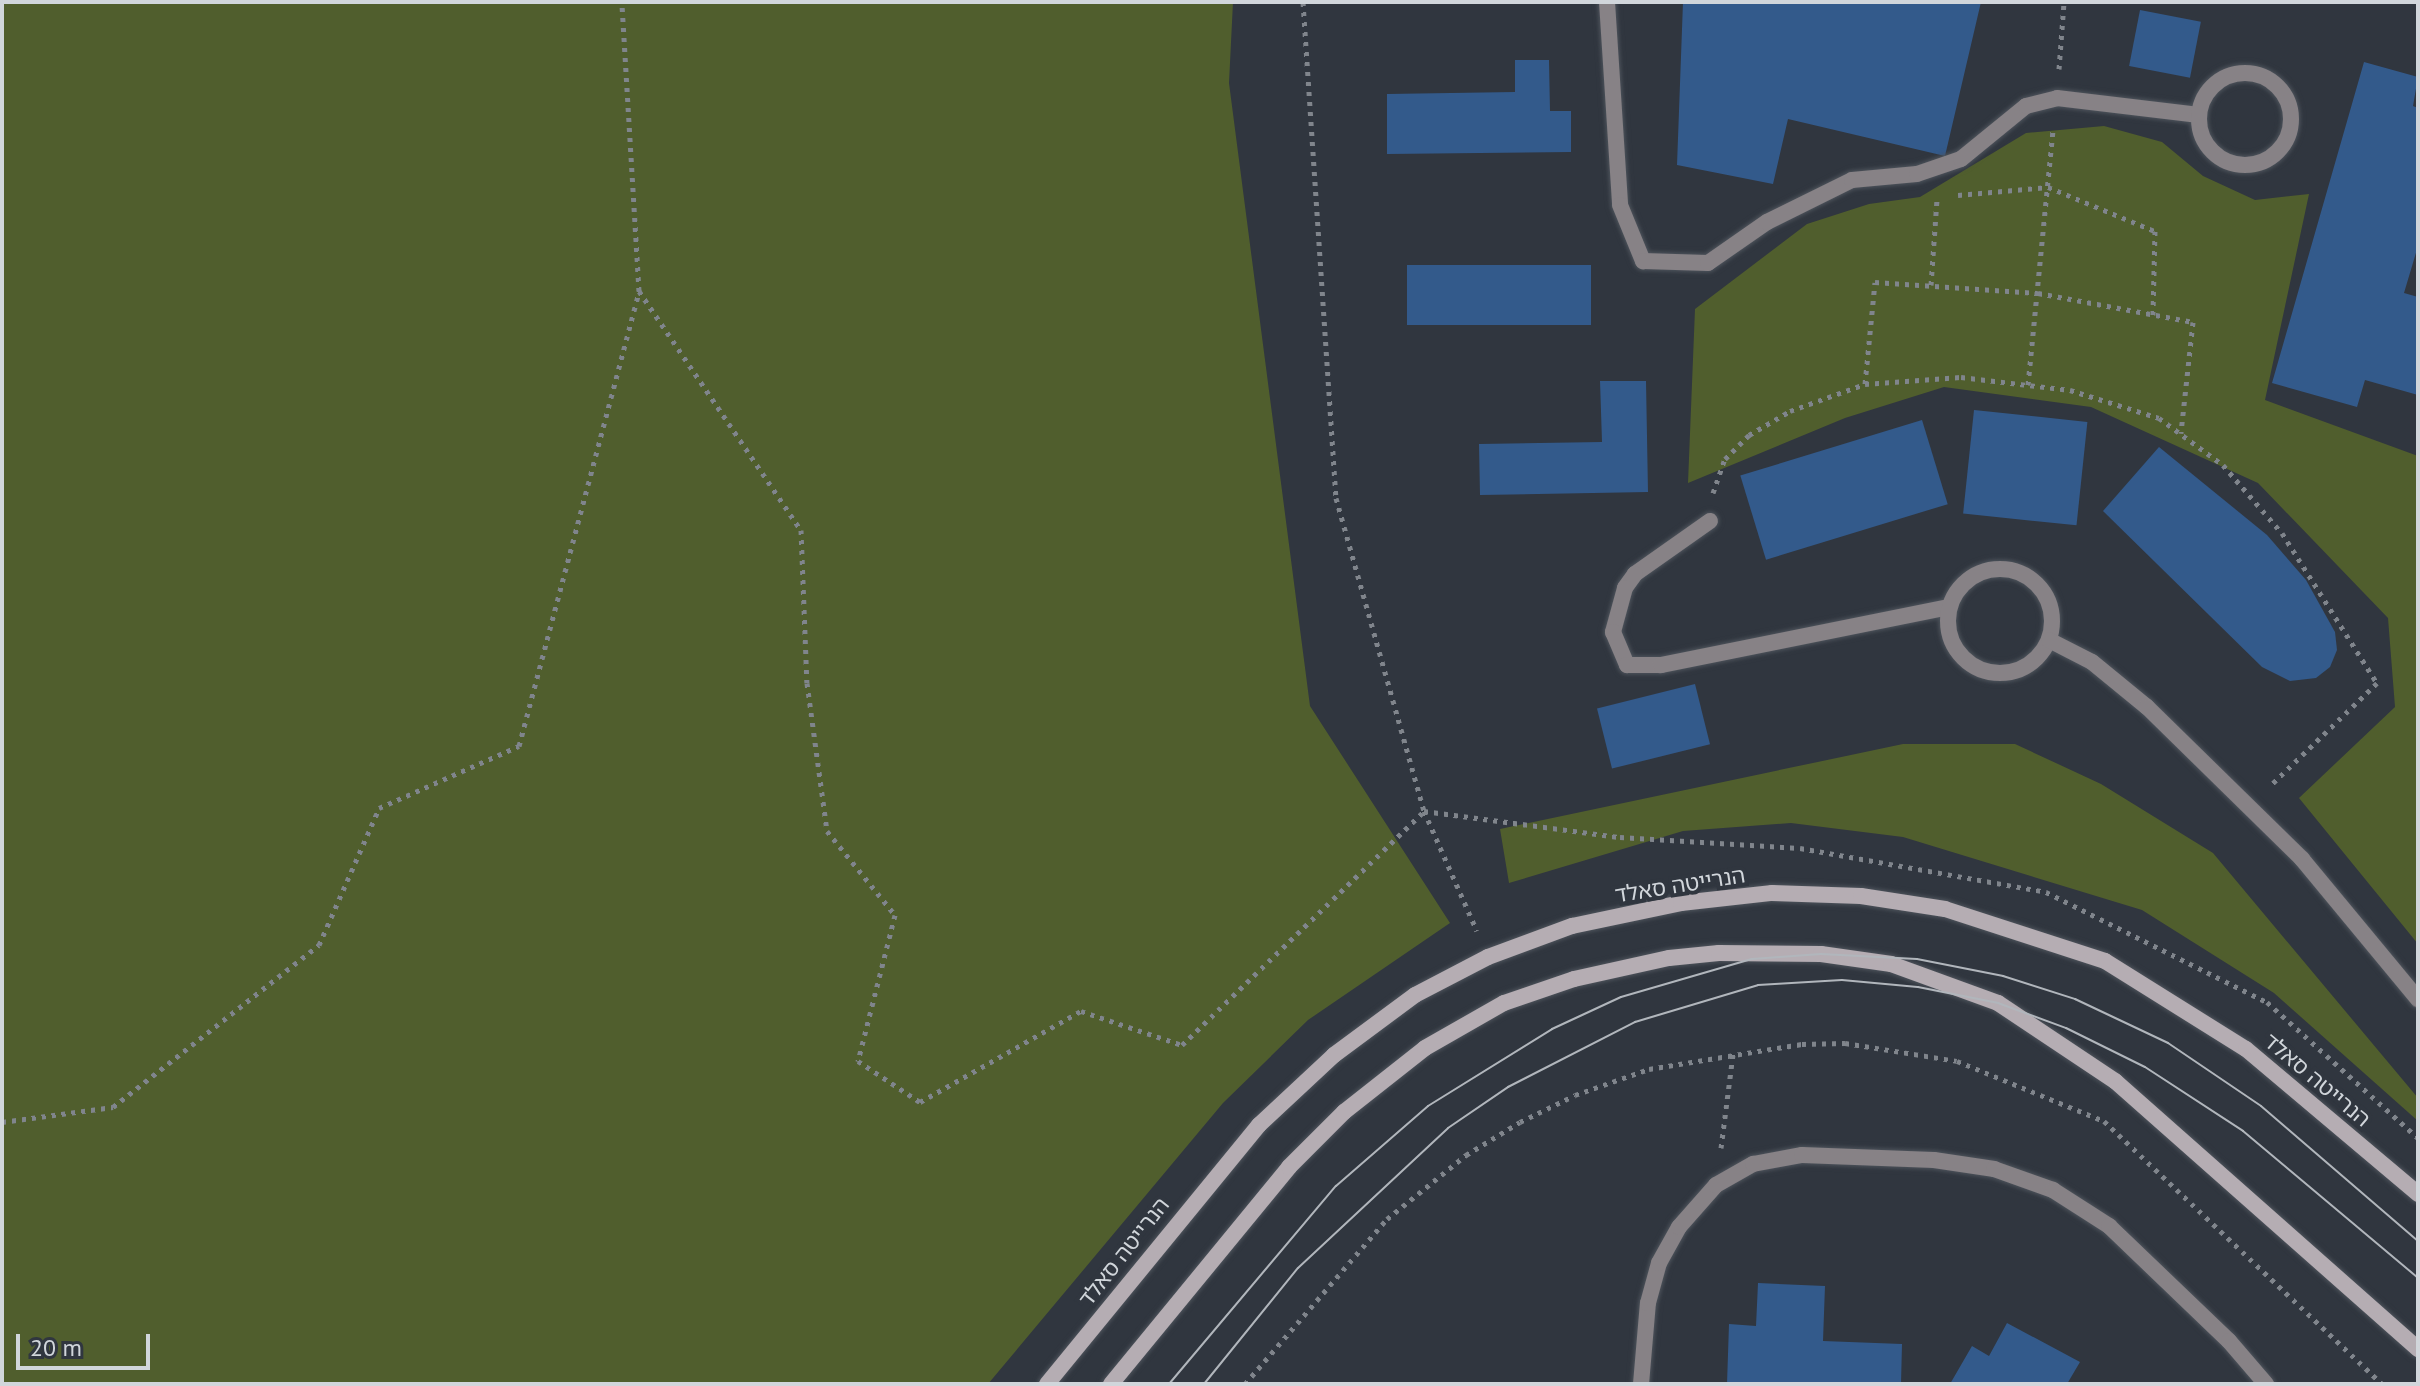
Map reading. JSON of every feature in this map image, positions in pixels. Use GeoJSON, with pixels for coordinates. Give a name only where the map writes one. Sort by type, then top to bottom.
{"type":"FeatureCollection","features":[{"type":"Feature","properties":{"kind":"main road","name":"הנרייטה סאלד"},"geometry":{"type":"LineString","coordinates":[[1047,1384],[1259,1125],[1334,1055],[1415,995],[1488,957],[1572,926],[1681,903],[1772,893],[1861,896],[1945,909],[2105,961],[2171,999],[2246,1049],[2418,1194]]}},
{"type":"Feature","properties":{"kind":"main road"},"geometry":{"type":"LineString","coordinates":[[1111,1384],[1289,1167],[1344,1112],[1425,1048],[1504,1003],[1574,979],[1669,958],[1719,953],[1821,954],[1891,964],[1998,1003],[2115,1081],[2418,1349]]}},
{"type":"Feature","properties":{"kind":"street"},"geometry":{"type":"LineString","coordinates":[[1607,2],[1620,205],[1643,261],[1708,263],[1767,222],[1852,180],[1917,174],[1961,159],[2026,106],[2057,98],[2199,115]]}},
{"type":"Feature","properties":{"kind":"street"},"geometry":{"type":"LineString","coordinates":[[2237,74],[2253,74],[2279,88],[2292,115],[2285,144],[2274,156],[2246,165],[2217,156],[2201,130],[2199,115],[2211,88],[2237,74]]}},
{"type":"Feature","properties":{"kind":"street"},"geometry":{"type":"LineString","coordinates":[[1710,521],[1635,574],[1625,588],[1613,632],[1627,665],[1661,665],[1949,607],[1973,576],[2008,570],[2041,588],[2053,623],[2049,640],[2025,667],[2008,673],[1977,669],[1952,643],[1949,607]]}},
{"type":"Feature","properties":{"kind":"street"},"geometry":{"type":"LineString","coordinates":[[2049,640],[2092,662],[2147,707],[2352,913],[2418,999]]}},
{"type":"Feature","properties":{"kind":"street"},"geometry":{"type":"LineString","coordinates":[[1641,1384],[1648,1303],[1659,1263],[1679,1227],[1716,1185],[1753,1164],[1802,1155],[1934,1160],[1994,1169],[2053,1190],[2109,1226],[2229,1341],[2266,1384]]}},
{"type":"Feature","properties":{"kind":"path"},"geometry":{"type":"LineString","coordinates":[[2,1122],[113,1107],[319,945],[379,808],[519,746],[639,291],[622,2]]}},
{"type":"Feature","properties":{"kind":"path"},"geometry":{"type":"LineString","coordinates":[[1303,2],[1336,498],[1424,811],[1488,957]]}},
{"type":"Feature","properties":{"kind":"path"},"geometry":{"type":"LineString","coordinates":[[2028,385],[2064,2]]}},
{"type":"Feature","properties":{"kind":"path"},"geometry":{"type":"LineString","coordinates":[[1931,285],[1937,197],[2048,187],[2155,231],[2153,315]]}},
{"type":"Feature","properties":{"kind":"path"},"geometry":{"type":"LineString","coordinates":[[1865,384],[1875,282],[2038,293],[2193,322],[2181,434]]}},
{"type":"Feature","properties":{"kind":"path"},"geometry":{"type":"LineString","coordinates":[[639,291],[801,530],[807,683],[827,831],[895,915],[858,1061],[920,1102],[1081,1011],[1182,1045],[1424,811]]}},
{"type":"Feature","properties":{"kind":"path"},"geometry":{"type":"LineString","coordinates":[[1710,521],[1715,476],[1749,435],[1790,411],[1865,384],[1961,377],[2070,390],[2159,418],[2223,465],[2282,533],[2377,683],[2249,807]]}},
{"type":"Feature","properties":{"kind":"path"},"geometry":{"type":"LineString","coordinates":[[1716,1185],[1733,1054]]}},
{"type":"Feature","properties":{"kind":"green space"},"geometry":{"type":"Polygon","coordinates":[[[2,2],[1233,2],[1229,83],[1310,706],[1450,923],[1308,1020],[1223,1103],[988,1384],[2,1384],[2,2]]]}},
{"type":"Feature","properties":{"kind":"green space"},"geometry":{"type":"Polygon","coordinates":[[[2104,126],[2162,142],[2203,176],[2255,200],[2309,194],[2265,400],[2418,456],[2418,944],[2299,798],[2395,707],[2388,618],[2258,483],[2091,407],[1944,387],[1845,418],[1688,483],[1695,309],[1807,224],[1869,204],[1920,197],[2026,133],[2104,126]]]}},
{"type":"Feature","properties":{"kind":"green space"},"geometry":{"type":"Polygon","coordinates":[[[1903,744],[2015,744],[2101,784],[2213,853],[2418,1098],[2418,1121],[2274,993],[2142,910],[1903,837],[1791,823],[1683,831],[1509,883],[1500,829],[1903,744]]]}},
{"type":"Feature","properties":{"kind":"building"},"geometry":{"type":"Polygon","coordinates":[[[1683,2],[1981,2],[1945,156],[1788,119],[1773,184],[1677,165],[1683,2]]]}},
{"type":"Feature","properties":{"kind":"building"},"geometry":{"type":"Polygon","coordinates":[[[2140,10],[2201,22],[2190,78],[2129,66],[2140,10]]]}},
{"type":"Feature","properties":{"kind":"building"},"geometry":{"type":"Polygon","coordinates":[[[1515,60],[1549,60],[1550,111],[1571,111],[1571,152],[1387,154],[1387,94],[1515,92],[1515,60]]]}},
{"type":"Feature","properties":{"kind":"building"},"geometry":{"type":"Polygon","coordinates":[[[2364,62],[2418,77],[2413,106],[2418,108],[2418,246],[2404,293],[2418,297],[2418,395],[2365,380],[2357,407],[2272,383],[2364,62]]]}},
{"type":"Feature","properties":{"kind":"building"},"geometry":{"type":"Polygon","coordinates":[[[1407,265],[1591,265],[1591,325],[1407,325],[1407,265]]]}},
{"type":"Feature","properties":{"kind":"building"},"geometry":{"type":"Polygon","coordinates":[[[1600,381],[1646,381],[1648,492],[1480,495],[1479,444],[1602,442],[1600,381]]]}},
{"type":"Feature","properties":{"kind":"building"},"geometry":{"type":"Polygon","coordinates":[[[1974,410],[2087,422],[2077,525],[1963,513],[1974,410]]]}},
{"type":"Feature","properties":{"kind":"building"},"geometry":{"type":"Polygon","coordinates":[[[1922,420],[1948,504],[1766,560],[1740,476],[1922,420]]]}},
{"type":"Feature","properties":{"kind":"building"},"geometry":{"type":"Polygon","coordinates":[[[2159,447],[2267,535],[2306,580],[2335,632],[2337,650],[2330,667],[2316,678],[2290,681],[2262,667],[2103,511],[2159,447]]]}},
{"type":"Feature","properties":{"kind":"building"},"geometry":{"type":"Polygon","coordinates":[[[1695,684],[1710,744],[1612,769],[1597,708],[1695,684]]]}},
{"type":"Feature","properties":{"kind":"building"},"geometry":{"type":"Polygon","coordinates":[[[1758,1283],[1825,1286],[1823,1341],[1902,1344],[1901,1384],[1727,1384],[1729,1324],[1756,1326],[1758,1283]]]}},
{"type":"Feature","properties":{"kind":"building"},"geometry":{"type":"Polygon","coordinates":[[[2007,1323],[2080,1362],[2067,1384],[1950,1384],[1972,1346],[1989,1356],[2007,1323]]]}},
{"type":"Feature","properties":{"kind":"tram line"},"geometry":{"type":"LineString","coordinates":[[1169,1384],[1336,1186],[1428,1106],[1552,1029],[1621,997],[1752,959],[1821,954],[1917,959],[2003,976],[2075,999],[2168,1043],[2261,1106],[2418,1241]]}},
{"type":"Feature","properties":{"kind":"tram line"},"geometry":{"type":"LineString","coordinates":[[1204,1384],[1298,1268],[1448,1128],[1508,1087],[1635,1022],[1758,985],[1842,980],[1918,987],[1998,1003],[2066,1028],[2145,1067],[2243,1131],[2418,1278]]}}]}
